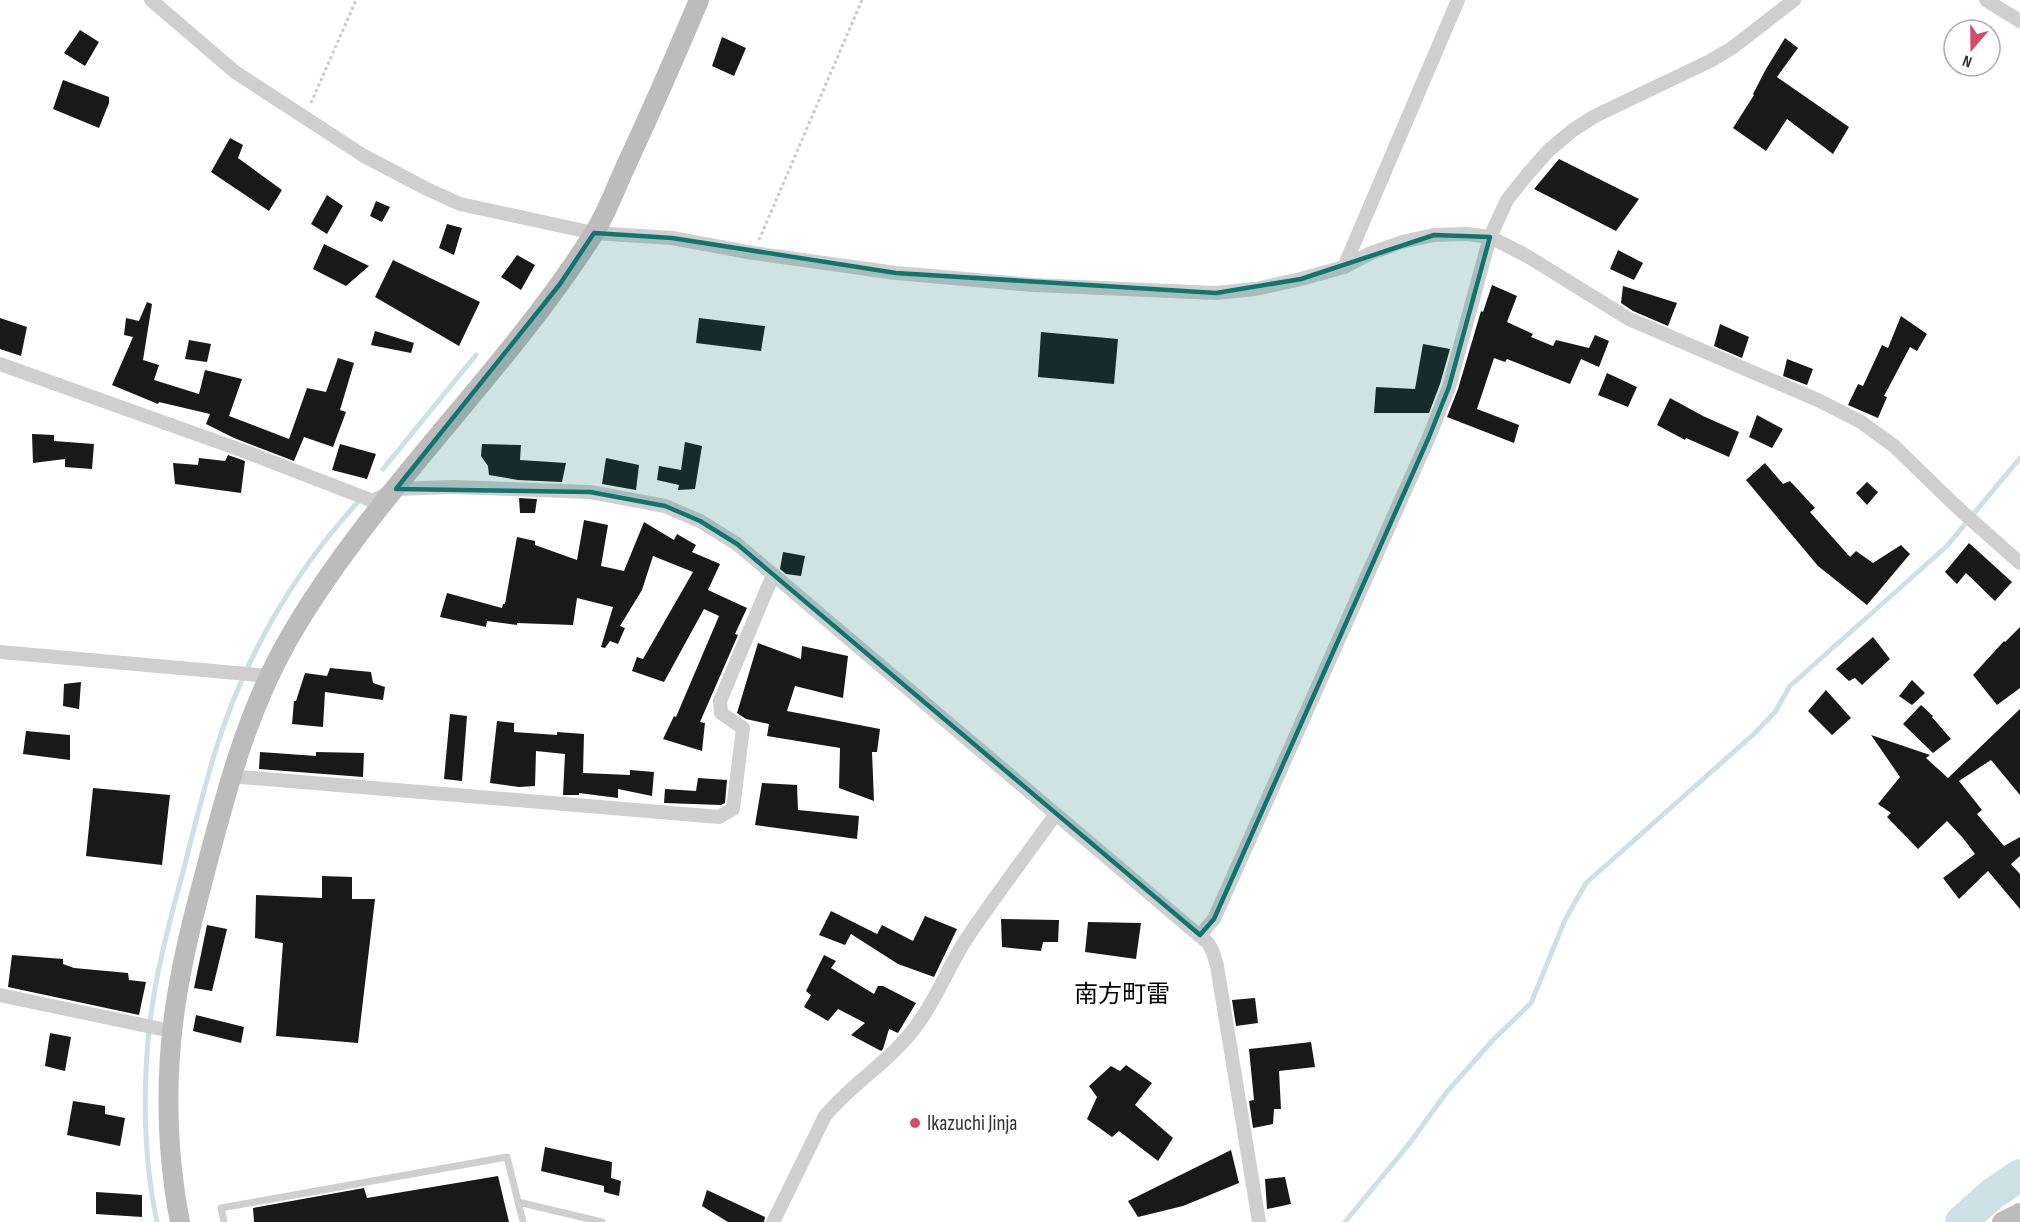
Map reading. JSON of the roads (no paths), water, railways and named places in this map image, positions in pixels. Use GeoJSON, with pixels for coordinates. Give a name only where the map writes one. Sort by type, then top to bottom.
{"type":"FeatureCollection","features":[{"type":"Feature","properties":{"kind":"street"},"geometry":{"type":"LineString","coordinates":[[151,0],[235,72],[364,156],[460,204],[594,233],[672,238],[753,253],[896,273],[1022,284],[1216,292],[1256,289],[1344,267],[1371,253],[1402,242],[1434,235],[1467,234],[1490,237],[1527,256],[1629,319],[1820,401],[1861,422],[1894,446],[1958,508],[2020,563]]}},
{"type":"Feature","properties":{"kind":"street"},"geometry":{"type":"LineString","coordinates":[[180,1222],[169,1122],[168,1084],[157,1028],[184,955],[230,776],[247,729],[254,674],[288,640],[345,554],[560,284],[594,233],[646,122],[699,0]]}},
{"type":"Feature","properties":{"kind":"street"},"geometry":{"type":"LineString","coordinates":[[1344,267],[1458,0]]}},
{"type":"Feature","properties":{"kind":"street"},"geometry":{"type":"LineString","coordinates":[[1200,935],[1214,919],[1449,387],[1490,237],[1508,200],[1549,150],[1573,130],[1595,116],[1710,61],[1732,48],[1794,0]]}},
{"type":"Feature","properties":{"kind":"street"},"geometry":{"type":"LineString","coordinates":[[1986,0],[2020,21]]}},
{"type":"Feature","properties":{"kind":"street"},"geometry":{"type":"LineString","coordinates":[[0,364],[241,450],[373,501],[396,489],[454,487],[590,492],[665,506],[700,521],[737,544],[1055,815],[1200,935],[1213,952],[1217,966],[1259,1222]]}},
{"type":"Feature","properties":{"kind":"street"},"geometry":{"type":"LineString","coordinates":[[230,776],[719,817],[734,809],[743,728],[721,713],[720,701],[773,575]]}},
{"type":"Feature","properties":{"kind":"street"},"geometry":{"type":"LineString","coordinates":[[0,652],[254,674]]}},
{"type":"Feature","properties":{"kind":"street"},"geometry":{"type":"LineString","coordinates":[[773,1222],[825,1116],[838,1101],[894,1052],[919,1023],[966,940],[1055,815]]}},
{"type":"Feature","properties":{"kind":"street"},"geometry":{"type":"LineString","coordinates":[[0,995],[157,1028]]}},
{"type":"Feature","properties":{"kind":"street"},"geometry":{"type":"LineString","coordinates":[[2002,1222],[2020,1213]]}},
{"type":"Feature","properties":{"kind":"lane"},"geometry":{"type":"LineString","coordinates":[[224,1222],[221,1208],[507,1157],[523,1222]]}},
{"type":"Feature","properties":{"kind":"lane"},"geometry":{"type":"LineString","coordinates":[[518,1202],[602,1222]]}},
{"type":"Feature","properties":{"kind":"waterway"},"geometry":{"type":"LineString","coordinates":[[383,469],[476,355]]}},
{"type":"Feature","properties":{"kind":"waterway"},"geometry":{"type":"LineString","coordinates":[[1345,1222],[1409,1144],[1446,1093],[1492,1041],[1531,1003],[1565,920],[1586,883],[1755,733],[1775,712],[1790,686],[1947,546],[2020,458]]}},
{"type":"Feature","properties":{"kind":"waterway"},"geometry":{"type":"LineString","coordinates":[[157,1222],[148,1164],[145,1102],[151,1011],[165,939],[207,778],[227,715],[273,618],[312,558],[357,503]]}},
{"type":"Feature","properties":{"kind":"waterway"},"geometry":{"type":"LineString","coordinates":[[1961,1222],[1991,1195],[2020,1175]]}},
{"type":"Feature","properties":{"kind":"place","name":"Ikazuchi Jinja"},"geometry":{"type":"Point","coordinates":[915,1123]}},
{"type":"Feature","properties":{"kind":"district","name":"南方町雷"},"geometry":{"type":"Point","coordinates":[1122,994]}}]}
